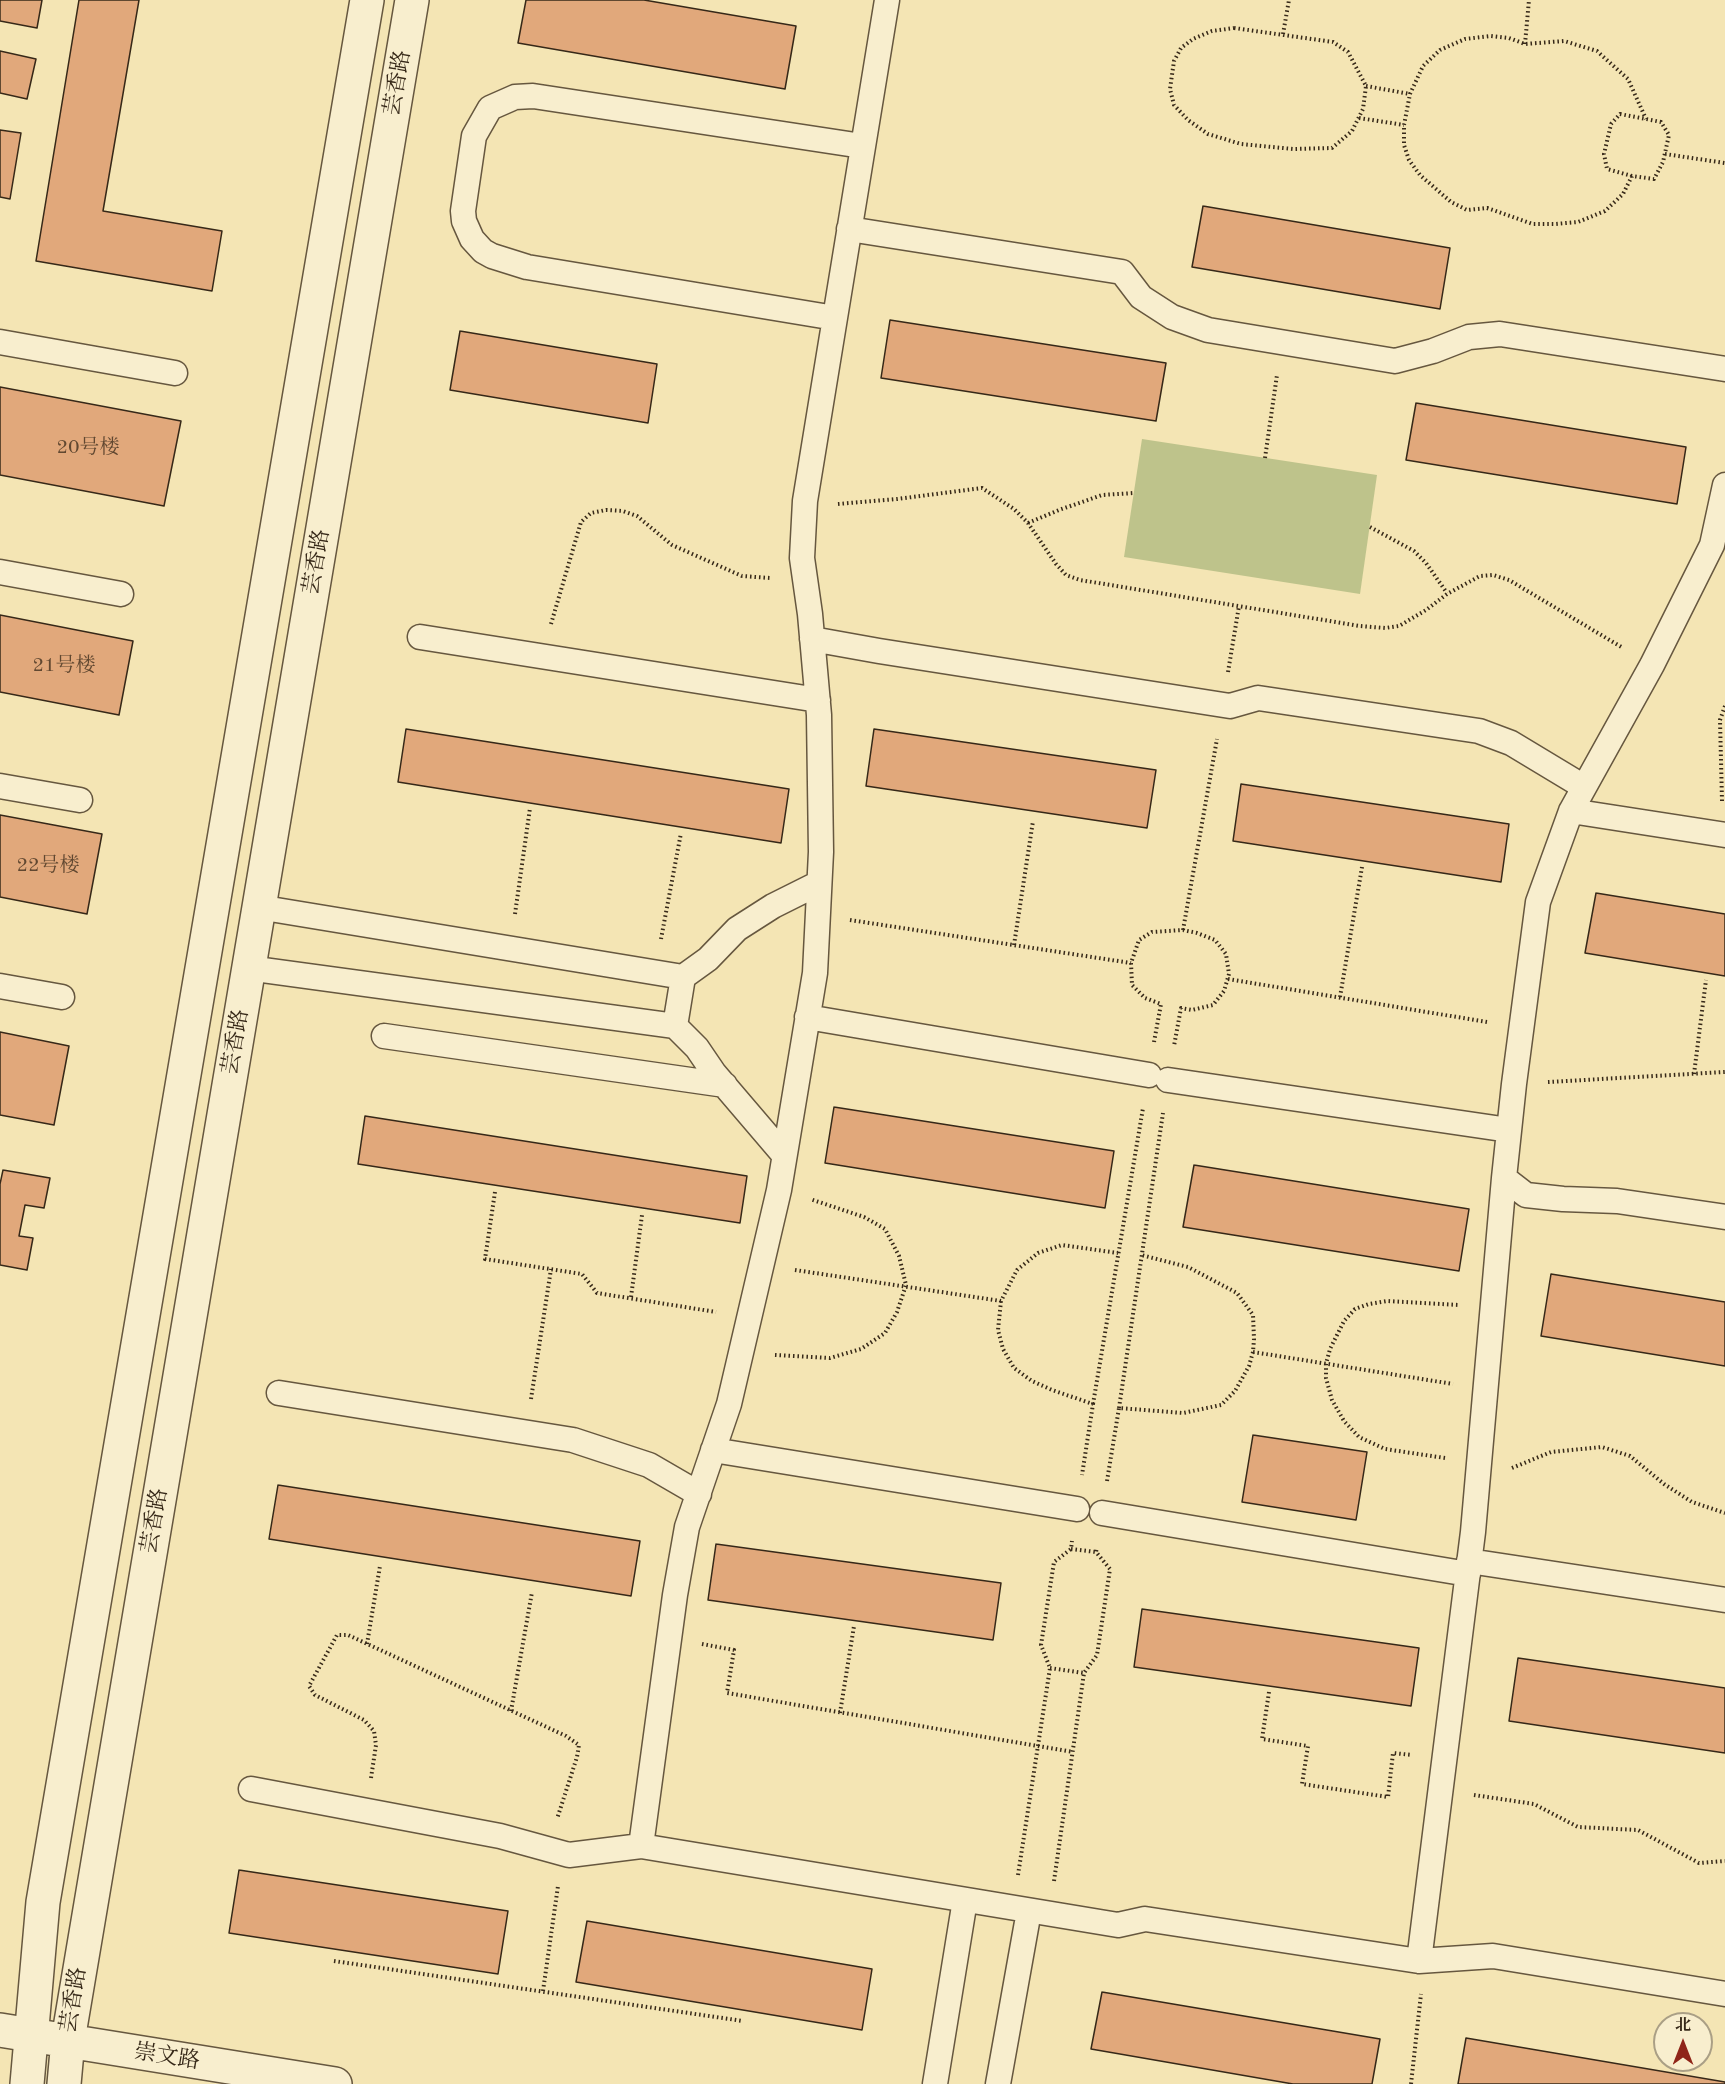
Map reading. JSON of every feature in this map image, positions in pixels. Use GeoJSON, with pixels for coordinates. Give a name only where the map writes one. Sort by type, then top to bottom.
{"type":"FeatureCollection","features":[{"type":"Feature","properties":{"kind":"street","name":"芸香路"},"geometry":{"type":"LineString","coordinates":[[18,2078],[32,2035],[43,1902],[367,0]]}},
{"type":"Feature","properties":{"kind":"street","name":"芸香路"},"geometry":{"type":"LineString","coordinates":[[71,2083],[68,2040],[412,0]]}},
{"type":"Feature","properties":{"kind":"street","name":"崇文路"},"geometry":{"type":"LineString","coordinates":[[0,2030],[335,2084]]}},
{"type":"Feature","properties":{"kind":"street"},"geometry":{"type":"LineString","coordinates":[[18,2078],[71,2083]]}},
{"type":"Feature","properties":{"kind":"lane"},"geometry":{"type":"LineString","coordinates":[[641,1846],[669,1638],[687,1527],[729,1404],[779,1190],[815,973],[821,852],[818,700],[802,558],[805,501],[886,0]]}},
{"type":"Feature","properties":{"kind":"lane"},"geometry":{"type":"LineString","coordinates":[[835,318],[527,267],[483,251],[472,239],[462,211],[474,136],[490,108],[515,97],[533,96],[862,146]]}},
{"type":"Feature","properties":{"kind":"lane"},"geometry":{"type":"LineString","coordinates":[[849,229],[1122,272],[1141,297],[1172,317],[1208,330],[1395,361],[1434,351],[1469,337],[1500,334],[1725,369]]}},
{"type":"Feature","properties":{"kind":"lane"},"geometry":{"type":"LineString","coordinates":[[0,342],[175,373]]}},
{"type":"Feature","properties":{"kind":"lane"},"geometry":{"type":"LineString","coordinates":[[1422,1960],[1440,1790],[1469,1568],[1514,1084],[1538,902],[1571,811],[1652,665],[1713,545],[1725,485]]}},
{"type":"Feature","properties":{"kind":"lane"},"geometry":{"type":"LineString","coordinates":[[0,572],[122,594]]}},
{"type":"Feature","properties":{"kind":"lane"},"geometry":{"type":"LineString","coordinates":[[420,637],[818,700]]}},
{"type":"Feature","properties":{"kind":"lane"},"geometry":{"type":"LineString","coordinates":[[812,639],[1230,706],[1258,698],[1479,731],[1511,742],[1584,787]]}},
{"type":"Feature","properties":{"kind":"lane"},"geometry":{"type":"LineString","coordinates":[[0,786],[80,800]]}},
{"type":"Feature","properties":{"kind":"lane"},"geometry":{"type":"LineString","coordinates":[[1571,811],[1724,835]]}},
{"type":"Feature","properties":{"kind":"lane"},"geometry":{"type":"LineString","coordinates":[[675,1026],[684,977],[708,959],[737,929],[773,906],[819,883]]}},
{"type":"Feature","properties":{"kind":"lane"},"geometry":{"type":"LineString","coordinates":[[258,907],[684,977]]}},
{"type":"Feature","properties":{"kind":"lane"},"geometry":{"type":"LineString","coordinates":[[248,968],[675,1026],[697,1048],[784,1155]]}},
{"type":"Feature","properties":{"kind":"lane"},"geometry":{"type":"LineString","coordinates":[[0,986],[62,997]]}},
{"type":"Feature","properties":{"kind":"lane"},"geometry":{"type":"LineString","coordinates":[[807,1017],[1159,1078],[1509,1130]]}},
{"type":"Feature","properties":{"kind":"lane"},"geometry":{"type":"LineString","coordinates":[[384,1036],[725,1085]]}},
{"type":"Feature","properties":{"kind":"lane"},"geometry":{"type":"LineString","coordinates":[[1504,1178],[1526,1195],[1617,1201],[1725,1217]]}},
{"type":"Feature","properties":{"kind":"lane"},"geometry":{"type":"LineString","coordinates":[[279,1393],[573,1440],[649,1465],[699,1494]]}},
{"type":"Feature","properties":{"kind":"lane"},"geometry":{"type":"LineString","coordinates":[[713,1450],[1077,1509]]}},
{"type":"Feature","properties":{"kind":"lane"},"geometry":{"type":"LineString","coordinates":[[1102,1513],[1469,1568],[1725,1600]]}},
{"type":"Feature","properties":{"kind":"lane"},"geometry":{"type":"LineString","coordinates":[[251,1789],[500,1836],[569,1855],[641,1846],[1118,1925],[1145,1919],[1422,1960],[1493,1956],[1725,1994]]}},
{"type":"Feature","properties":{"kind":"lane"},"geometry":{"type":"LineString","coordinates":[[935,2084],[965,1900]]}},
{"type":"Feature","properties":{"kind":"lane"},"geometry":{"type":"LineString","coordinates":[[998,2084],[1020,1909]]}},
{"type":"Feature","properties":{"kind":"path"},"geometry":{"type":"LineString","coordinates":[[1283,34],[1289,0]]}},
{"type":"Feature","properties":{"kind":"path"},"geometry":{"type":"LineString","coordinates":[[1525,44],[1529,0]]}},
{"type":"Feature","properties":{"kind":"path"},"geometry":{"type":"LineString","coordinates":[[1234,28],[1333,42],[1348,52],[1366,86],[1363,110],[1352,131],[1332,148],[1293,149],[1241,144],[1208,134],[1188,120],[1174,105],[1170,89],[1174,61],[1181,48],[1193,39],[1212,32],[1234,28]]}},
{"type":"Feature","properties":{"kind":"path"},"geometry":{"type":"LineString","coordinates":[[1632,176],[1623,194],[1605,211],[1578,222],[1533,224],[1487,208],[1467,210],[1451,202],[1420,175],[1408,160],[1404,145],[1404,125],[1410,94],[1423,66],[1440,50],[1465,39],[1491,36],[1509,38],[1525,44],[1564,41],[1597,51],[1628,79],[1646,119]]}},
{"type":"Feature","properties":{"kind":"path"},"geometry":{"type":"LineString","coordinates":[[1366,86],[1410,94]]}},
{"type":"Feature","properties":{"kind":"path"},"geometry":{"type":"LineString","coordinates":[[1620,114],[1661,122],[1669,135],[1665,154],[1654,179],[1607,169],[1604,154],[1611,124],[1620,114]]}},
{"type":"Feature","properties":{"kind":"path"},"geometry":{"type":"LineString","coordinates":[[1359,118],[1404,125]]}},
{"type":"Feature","properties":{"kind":"path"},"geometry":{"type":"LineString","coordinates":[[1665,154],[1725,163]]}},
{"type":"Feature","properties":{"kind":"path"},"geometry":{"type":"LineString","coordinates":[[1265,458],[1281,342]]}},
{"type":"Feature","properties":{"kind":"path"},"geometry":{"type":"LineString","coordinates":[[805,501],[830,504],[897,500],[982,488],[1014,508],[1028,523],[1066,575],[1080,580],[1360,626],[1385,628],[1399,626],[1447,594],[1480,576],[1493,575],[1509,580],[1652,665]]}},
{"type":"Feature","properties":{"kind":"path"},"geometry":{"type":"LineString","coordinates":[[1028,523],[1102,495],[1134,492]]}},
{"type":"Feature","properties":{"kind":"path"},"geometry":{"type":"LineString","coordinates":[[541,656],[581,522],[591,513],[606,510],[623,511],[636,516],[672,545],[741,576],[805,580]]}},
{"type":"Feature","properties":{"kind":"path"},"geometry":{"type":"LineString","coordinates":[[1370,527],[1414,551],[1426,563],[1447,594]]}},
{"type":"Feature","properties":{"kind":"path"},"geometry":{"type":"LineString","coordinates":[[1183,930],[1239,606]]}},
{"type":"Feature","properties":{"kind":"path"},"geometry":{"type":"LineString","coordinates":[[1724,835],[1720,720],[1725,706]]}},
{"type":"Feature","properties":{"kind":"path"},"geometry":{"type":"LineString","coordinates":[[511,949],[530,808]]}},
{"type":"Feature","properties":{"kind":"path"},"geometry":{"type":"LineString","coordinates":[[1014,945],[1033,820]]}},
{"type":"Feature","properties":{"kind":"path"},"geometry":{"type":"LineString","coordinates":[[655,973],[681,833]]}},
{"type":"Feature","properties":{"kind":"path"},"geometry":{"type":"LineString","coordinates":[[1340,998],[1362,867]]}},
{"type":"Feature","properties":{"kind":"path"},"geometry":{"type":"LineString","coordinates":[[818,915],[1131,963]]}},
{"type":"Feature","properties":{"kind":"path"},"geometry":{"type":"LineString","coordinates":[[1020,1909],[1037,1746],[1050,1668],[1041,1645],[1054,1562],[1071,1549],[1118,1253],[1159,1078],[1181,1008],[1192,1010],[1213,1005],[1224,991],[1229,974],[1226,954],[1215,940],[1183,930],[1152,932],[1139,940],[1131,963],[1132,985],[1145,998],[1161,1004],[1159,1078],[1119,1408]]}},
{"type":"Feature","properties":{"kind":"path"},"geometry":{"type":"LineString","coordinates":[[1228,979],[1522,1027]]}},
{"type":"Feature","properties":{"kind":"path"},"geometry":{"type":"LineString","coordinates":[[1695,1074],[1706,980]]}},
{"type":"Feature","properties":{"kind":"path"},"geometry":{"type":"LineString","coordinates":[[1514,1084],[1725,1072]]}},
{"type":"Feature","properties":{"kind":"path"},"geometry":{"type":"LineString","coordinates":[[741,1352],[802,1358],[830,1358],[861,1348],[885,1333],[897,1312],[906,1285],[899,1256],[885,1229],[845,1209],[779,1190]]}},
{"type":"Feature","properties":{"kind":"path"},"geometry":{"type":"LineString","coordinates":[[495,1192],[484,1259],[582,1274],[597,1293],[749,1317]]}},
{"type":"Feature","properties":{"kind":"path"},"geometry":{"type":"LineString","coordinates":[[631,1298],[642,1215]]}},
{"type":"Feature","properties":{"kind":"path"},"geometry":{"type":"LineString","coordinates":[[1093,1404],[1032,1381],[1014,1368],[1002,1349],[998,1330],[1001,1301],[1017,1270],[1038,1253],[1062,1245],[1118,1253]]}},
{"type":"Feature","properties":{"kind":"path"},"geometry":{"type":"LineString","coordinates":[[761,1265],[1001,1301]]}},
{"type":"Feature","properties":{"kind":"path"},"geometry":{"type":"LineString","coordinates":[[526,1432],[551,1269]]}},
{"type":"Feature","properties":{"kind":"path"},"geometry":{"type":"LineString","coordinates":[[1493,1307],[1387,1301],[1369,1304],[1355,1310],[1344,1321],[1330,1348],[1326,1364],[1326,1378],[1332,1400],[1344,1421],[1359,1437],[1385,1449],[1478,1472],[1551,1452],[1602,1447],[1630,1456],[1664,1484],[1692,1502],[1725,1513]]}},
{"type":"Feature","properties":{"kind":"path"},"geometry":{"type":"LineString","coordinates":[[1252,1352],[1486,1390]]}},
{"type":"Feature","properties":{"kind":"path"},"geometry":{"type":"LineString","coordinates":[[1071,1549],[1096,1552]]}},
{"type":"Feature","properties":{"kind":"path"},"geometry":{"type":"LineString","coordinates":[[367,1644],[380,1566]]}},
{"type":"Feature","properties":{"kind":"path"},"geometry":{"type":"LineString","coordinates":[[511,1711],[532,1592]]}},
{"type":"Feature","properties":{"kind":"path"},"geometry":{"type":"LineString","coordinates":[[840,1713],[854,1626]]}},
{"type":"Feature","properties":{"kind":"path"},"geometry":{"type":"LineString","coordinates":[[367,1811],[376,1745],[374,1731],[364,1720],[315,1695],[309,1686],[337,1635],[348,1635],[566,1736],[579,1745],[555,1851],[543,1991]]}},
{"type":"Feature","properties":{"kind":"path"},"geometry":{"type":"LineString","coordinates":[[669,1638],[734,1650],[727,1693],[1073,1752]]}},
{"type":"Feature","properties":{"kind":"path"},"geometry":{"type":"LineString","coordinates":[[1050,1668],[1084,1673]]}},
{"type":"Feature","properties":{"kind":"path"},"geometry":{"type":"LineString","coordinates":[[1269,1692],[1262,1738],[1308,1746],[1302,1784],[1388,1797],[1394,1753],[1444,1760]]}},
{"type":"Feature","properties":{"kind":"path"},"geometry":{"type":"LineString","coordinates":[[1440,1790],[1534,1804],[1578,1827],[1638,1830],[1699,1863],[1725,1861]]}},
{"type":"Feature","properties":{"kind":"path"},"geometry":{"type":"LineString","coordinates":[[1411,2084],[1422,1960]]}},
{"type":"Feature","properties":{"kind":"path"},"geometry":{"type":"LineString","coordinates":[[334,1961],[743,2021]]}},
{"type":"Feature","properties":{"kind":"green space"},"geometry":{"type":"Polygon","coordinates":[[[1142,439],[1377,475],[1360,594],[1124,557],[1142,439]]]}},
{"type":"Feature","properties":{"kind":"building"},"geometry":{"type":"Polygon","coordinates":[[[0,0],[42,0],[37,28],[0,21],[0,0]]]}},
{"type":"Feature","properties":{"kind":"building"},"geometry":{"type":"Polygon","coordinates":[[[79,0],[139,0],[103,211],[222,231],[212,291],[36,261],[79,0]]]}},
{"type":"Feature","properties":{"kind":"building"},"geometry":{"type":"Polygon","coordinates":[[[526,0],[644,0],[796,26],[785,89],[518,43],[526,0]]]}},
{"type":"Feature","properties":{"kind":"building"},"geometry":{"type":"Polygon","coordinates":[[[0,51],[36,59],[27,99],[0,93],[0,51]]]}},
{"type":"Feature","properties":{"kind":"building"},"geometry":{"type":"Polygon","coordinates":[[[0,130],[21,133],[10,199],[0,197],[0,130]]]}},
{"type":"Feature","properties":{"kind":"building"},"geometry":{"type":"Polygon","coordinates":[[[1203,206],[1450,248],[1440,309],[1192,267],[1203,206]]]}},
{"type":"Feature","properties":{"kind":"building"},"geometry":{"type":"Polygon","coordinates":[[[890,320],[1166,363],[1156,421],[881,378],[890,320]]]}},
{"type":"Feature","properties":{"kind":"building"},"geometry":{"type":"Polygon","coordinates":[[[460,331],[657,364],[648,423],[450,390],[460,331]]]}},
{"type":"Feature","properties":{"kind":"building"},"geometry":{"type":"Polygon","coordinates":[[[0,387],[181,421],[164,506],[0,475],[0,387]]]}},
{"type":"Feature","properties":{"kind":"building"},"geometry":{"type":"Polygon","coordinates":[[[1416,403],[1686,447],[1677,504],[1406,460],[1416,403]]]}},
{"type":"Feature","properties":{"kind":"building"},"geometry":{"type":"Polygon","coordinates":[[[0,615],[133,641],[119,715],[0,692],[0,615]]]}},
{"type":"Feature","properties":{"kind":"building"},"geometry":{"type":"Polygon","coordinates":[[[406,729],[789,789],[781,843],[398,782],[406,729]]]}},
{"type":"Feature","properties":{"kind":"building"},"geometry":{"type":"Polygon","coordinates":[[[874,729],[1156,770],[1147,828],[866,786],[874,729]]]}},
{"type":"Feature","properties":{"kind":"building"},"geometry":{"type":"Polygon","coordinates":[[[1241,784],[1509,824],[1501,882],[1233,841],[1241,784]]]}},
{"type":"Feature","properties":{"kind":"building"},"geometry":{"type":"Polygon","coordinates":[[[0,815],[102,834],[87,914],[0,897],[0,815]]]}},
{"type":"Feature","properties":{"kind":"building"},"geometry":{"type":"Polygon","coordinates":[[[1596,893],[1725,914],[1725,976],[1585,953],[1596,893]]]}},
{"type":"Feature","properties":{"kind":"building"},"geometry":{"type":"Polygon","coordinates":[[[0,1032],[69,1046],[54,1125],[0,1115],[0,1032]]]}},
{"type":"Feature","properties":{"kind":"building"},"geometry":{"type":"Polygon","coordinates":[[[834,1107],[1114,1151],[1105,1208],[825,1163],[834,1107]]]}},
{"type":"Feature","properties":{"kind":"building"},"geometry":{"type":"Polygon","coordinates":[[[365,1116],[747,1176],[740,1223],[358,1164],[365,1116]]]}},
{"type":"Feature","properties":{"kind":"building"},"geometry":{"type":"Polygon","coordinates":[[[1194,1165],[1469,1209],[1459,1271],[1183,1227],[1194,1165]]]}},
{"type":"Feature","properties":{"kind":"building"},"geometry":{"type":"Polygon","coordinates":[[[3,1170],[50,1178],[44,1208],[25,1205],[19,1236],[33,1238],[27,1270],[0,1265],[0,1184],[3,1170]]]}},
{"type":"Feature","properties":{"kind":"building"},"geometry":{"type":"Polygon","coordinates":[[[1551,1274],[1725,1302],[1725,1366],[1541,1336],[1551,1274]]]}},
{"type":"Feature","properties":{"kind":"building"},"geometry":{"type":"Polygon","coordinates":[[[1253,1435],[1367,1452],[1356,1520],[1242,1502],[1253,1435]]]}},
{"type":"Feature","properties":{"kind":"building"},"geometry":{"type":"Polygon","coordinates":[[[278,1485],[640,1541],[631,1596],[269,1539],[278,1485]]]}},
{"type":"Feature","properties":{"kind":"building"},"geometry":{"type":"Polygon","coordinates":[[[716,1544],[1001,1583],[993,1640],[708,1600],[716,1544]]]}},
{"type":"Feature","properties":{"kind":"building"},"geometry":{"type":"Polygon","coordinates":[[[1142,1609],[1419,1648],[1411,1706],[1134,1667],[1142,1609]]]}},
{"type":"Feature","properties":{"kind":"building"},"geometry":{"type":"Polygon","coordinates":[[[1518,1658],[1725,1688],[1725,1753],[1509,1721],[1518,1658]]]}},
{"type":"Feature","properties":{"kind":"building"},"geometry":{"type":"Polygon","coordinates":[[[239,1870],[508,1911],[498,1974],[229,1933],[239,1870]]]}},
{"type":"Feature","properties":{"kind":"building"},"geometry":{"type":"Polygon","coordinates":[[[587,1921],[872,1969],[862,2030],[576,1982],[587,1921]]]}},
{"type":"Feature","properties":{"kind":"building"},"geometry":{"type":"Polygon","coordinates":[[[1102,1992],[1380,2039],[1372,2084],[1293,2084],[1091,2049],[1102,1992]]]}},
{"type":"Feature","properties":{"kind":"building"},"geometry":{"type":"Polygon","coordinates":[[[1466,2038],[1653,2070],[1653,2072],[1666,2072],[1725,2082],[1725,2084],[1458,2084],[1466,2038]]]}}]}
